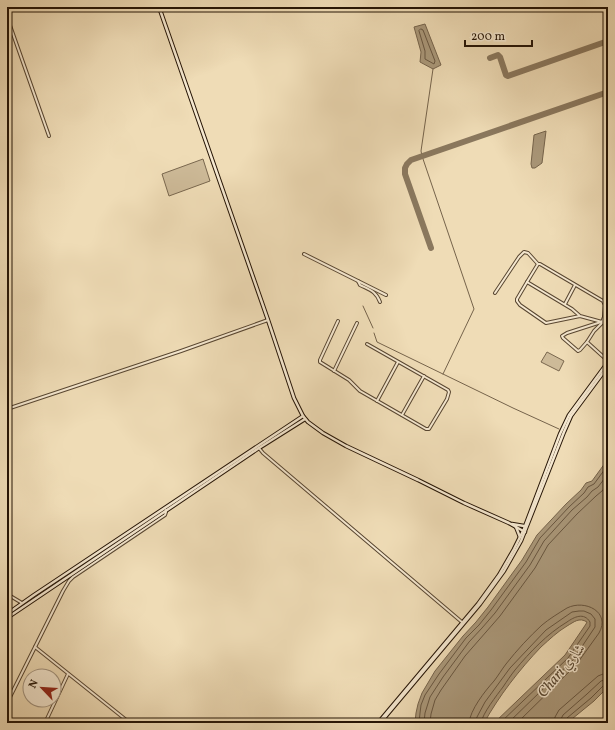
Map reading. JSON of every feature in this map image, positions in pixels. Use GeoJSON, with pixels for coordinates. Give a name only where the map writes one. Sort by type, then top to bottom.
{"type":"FeatureCollection","features":[{"type":"Feature","properties":{"kind":"main road"},"geometry":{"type":"LineString","coordinates":[[159,7],[268,320],[289,385],[304,417],[308,422],[323,433],[346,446],[524,531]]}},
{"type":"Feature","properties":{"kind":"main road"},"geometry":{"type":"LineString","coordinates":[[526,527],[558,440],[569,416],[608,361]]}},
{"type":"Feature","properties":{"kind":"main road"},"geometry":{"type":"LineString","coordinates":[[463,623],[485,599],[513,556],[571,416],[608,366]]}},
{"type":"Feature","properties":{"kind":"main road"},"geometry":{"type":"LineString","coordinates":[[300,420],[301,412]]}},
{"type":"Feature","properties":{"kind":"main road"},"geometry":{"type":"LineString","coordinates":[[7,618],[304,417]]}},
{"type":"Feature","properties":{"kind":"main road"},"geometry":{"type":"LineString","coordinates":[[300,420],[308,422]]}},
{"type":"Feature","properties":{"kind":"main road"},"geometry":{"type":"LineString","coordinates":[[7,614],[166,510]]}},
{"type":"Feature","properties":{"kind":"main road"},"geometry":{"type":"LineString","coordinates":[[516,526],[527,521]]}},
{"type":"Feature","properties":{"kind":"main road"},"geometry":{"type":"LineString","coordinates":[[516,526],[526,527]]}},
{"type":"Feature","properties":{"kind":"main road"},"geometry":{"type":"LineString","coordinates":[[516,526],[520,538]]}},
{"type":"Feature","properties":{"kind":"main road"},"geometry":{"type":"LineString","coordinates":[[379,723],[478,604],[499,575],[524,531]]}},
{"type":"Feature","properties":{"kind":"street"},"geometry":{"type":"LineString","coordinates":[[7,17],[49,136]]}},
{"type":"Feature","properties":{"kind":"street"},"geometry":{"type":"LineString","coordinates":[[495,293],[523,253],[526,252],[538,264],[548,268],[604,302],[604,317],[602,322],[580,350],[578,351],[563,338],[562,336],[567,333],[602,322]]}},
{"type":"Feature","properties":{"kind":"street"},"geometry":{"type":"LineString","coordinates":[[304,254],[386,295]]}},
{"type":"Feature","properties":{"kind":"street"},"geometry":{"type":"LineString","coordinates":[[538,264],[517,301],[520,306],[542,322],[546,323],[580,316]]}},
{"type":"Feature","properties":{"kind":"street"},"geometry":{"type":"LineString","coordinates":[[358,281],[360,285],[373,291],[378,296],[380,302]]}},
{"type":"Feature","properties":{"kind":"street"},"geometry":{"type":"LineString","coordinates":[[527,282],[565,304],[580,316],[602,322]]}},
{"type":"Feature","properties":{"kind":"street"},"geometry":{"type":"LineString","coordinates":[[565,304],[575,285]]}},
{"type":"Feature","properties":{"kind":"street"},"geometry":{"type":"LineString","coordinates":[[604,317],[608,320]]}},
{"type":"Feature","properties":{"kind":"street"},"geometry":{"type":"LineString","coordinates":[[7,409],[181,351],[268,320]]}},
{"type":"Feature","properties":{"kind":"street"},"geometry":{"type":"LineString","coordinates":[[338,321],[320,362],[349,380],[360,392],[426,429],[429,429],[447,399],[449,392],[448,390],[367,344]]}},
{"type":"Feature","properties":{"kind":"street"},"geometry":{"type":"LineString","coordinates":[[334,371],[357,322]]}},
{"type":"Feature","properties":{"kind":"street"},"geometry":{"type":"LineString","coordinates":[[587,342],[608,361]]}},
{"type":"Feature","properties":{"kind":"street"},"geometry":{"type":"LineString","coordinates":[[377,401],[398,362]]}},
{"type":"Feature","properties":{"kind":"street"},"geometry":{"type":"LineString","coordinates":[[402,415],[424,376]]}},
{"type":"Feature","properties":{"kind":"street"},"geometry":{"type":"LineString","coordinates":[[258,447],[463,623]]}},
{"type":"Feature","properties":{"kind":"street"},"geometry":{"type":"LineString","coordinates":[[7,703],[63,591],[69,582],[96,561],[166,514],[166,510]]}},
{"type":"Feature","properties":{"kind":"street"},"geometry":{"type":"LineString","coordinates":[[7,594],[22,603]]}},
{"type":"Feature","properties":{"kind":"street"},"geometry":{"type":"LineString","coordinates":[[35,647],[130,723]]}},
{"type":"Feature","properties":{"kind":"street"},"geometry":{"type":"LineString","coordinates":[[45,723],[68,674]]}},
{"type":"Feature","properties":{"kind":"shaded area"},"geometry":{"type":"Polygon","coordinates":[[[203,159],[210,181],[169,196],[162,174],[203,159]]]}},
{"type":"Feature","properties":{"kind":"shaded area"},"geometry":{"type":"Polygon","coordinates":[[[547,352],[564,361],[559,371],[541,362],[547,352]]]}},
{"type":"Feature","properties":{"kind":"water"},"geometry":{"type":"Polygon","coordinates":[[[425,24],[441,65],[433,69],[420,62],[421,52],[414,27],[425,24]]]}},
{"type":"Feature","properties":{"kind":"water"},"geometry":{"type":"Polygon","coordinates":[[[546,131],[542,163],[535,168],[532,168],[531,164],[534,135],[546,131]]]}},
{"type":"Feature","properties":{"kind":"water","name":"Chari شاري"},"geometry":{"type":"Polygon","coordinates":[[[608,459],[608,687],[594,701],[567,723],[494,723],[565,655],[587,622],[579,620],[563,628],[541,647],[517,674],[484,723],[415,723],[418,704],[422,693],[435,671],[488,607],[522,560],[537,535],[586,483],[592,481],[608,459]]]}},
{"type":"Feature","properties":{"kind":"waterway"},"geometry":{"type":"LineString","coordinates":[[433,69],[421,151],[474,309],[443,374]]}},
{"type":"Feature","properties":{"kind":"waterway"},"geometry":{"type":"LineString","coordinates":[[363,306],[373,328]]}},
{"type":"Feature","properties":{"kind":"waterway"},"geometry":{"type":"LineString","coordinates":[[374,333],[377,342],[559,429]]}},
{"type":"Feature","properties":{"kind":"taxiway"},"geometry":{"type":"LineString","coordinates":[[490,58],[498,55],[506,75],[508,76],[608,41]]}},
{"type":"Feature","properties":{"kind":"taxiway"},"geometry":{"type":"LineString","coordinates":[[431,248],[405,174],[405,168],[411,160],[608,92]]}}]}
